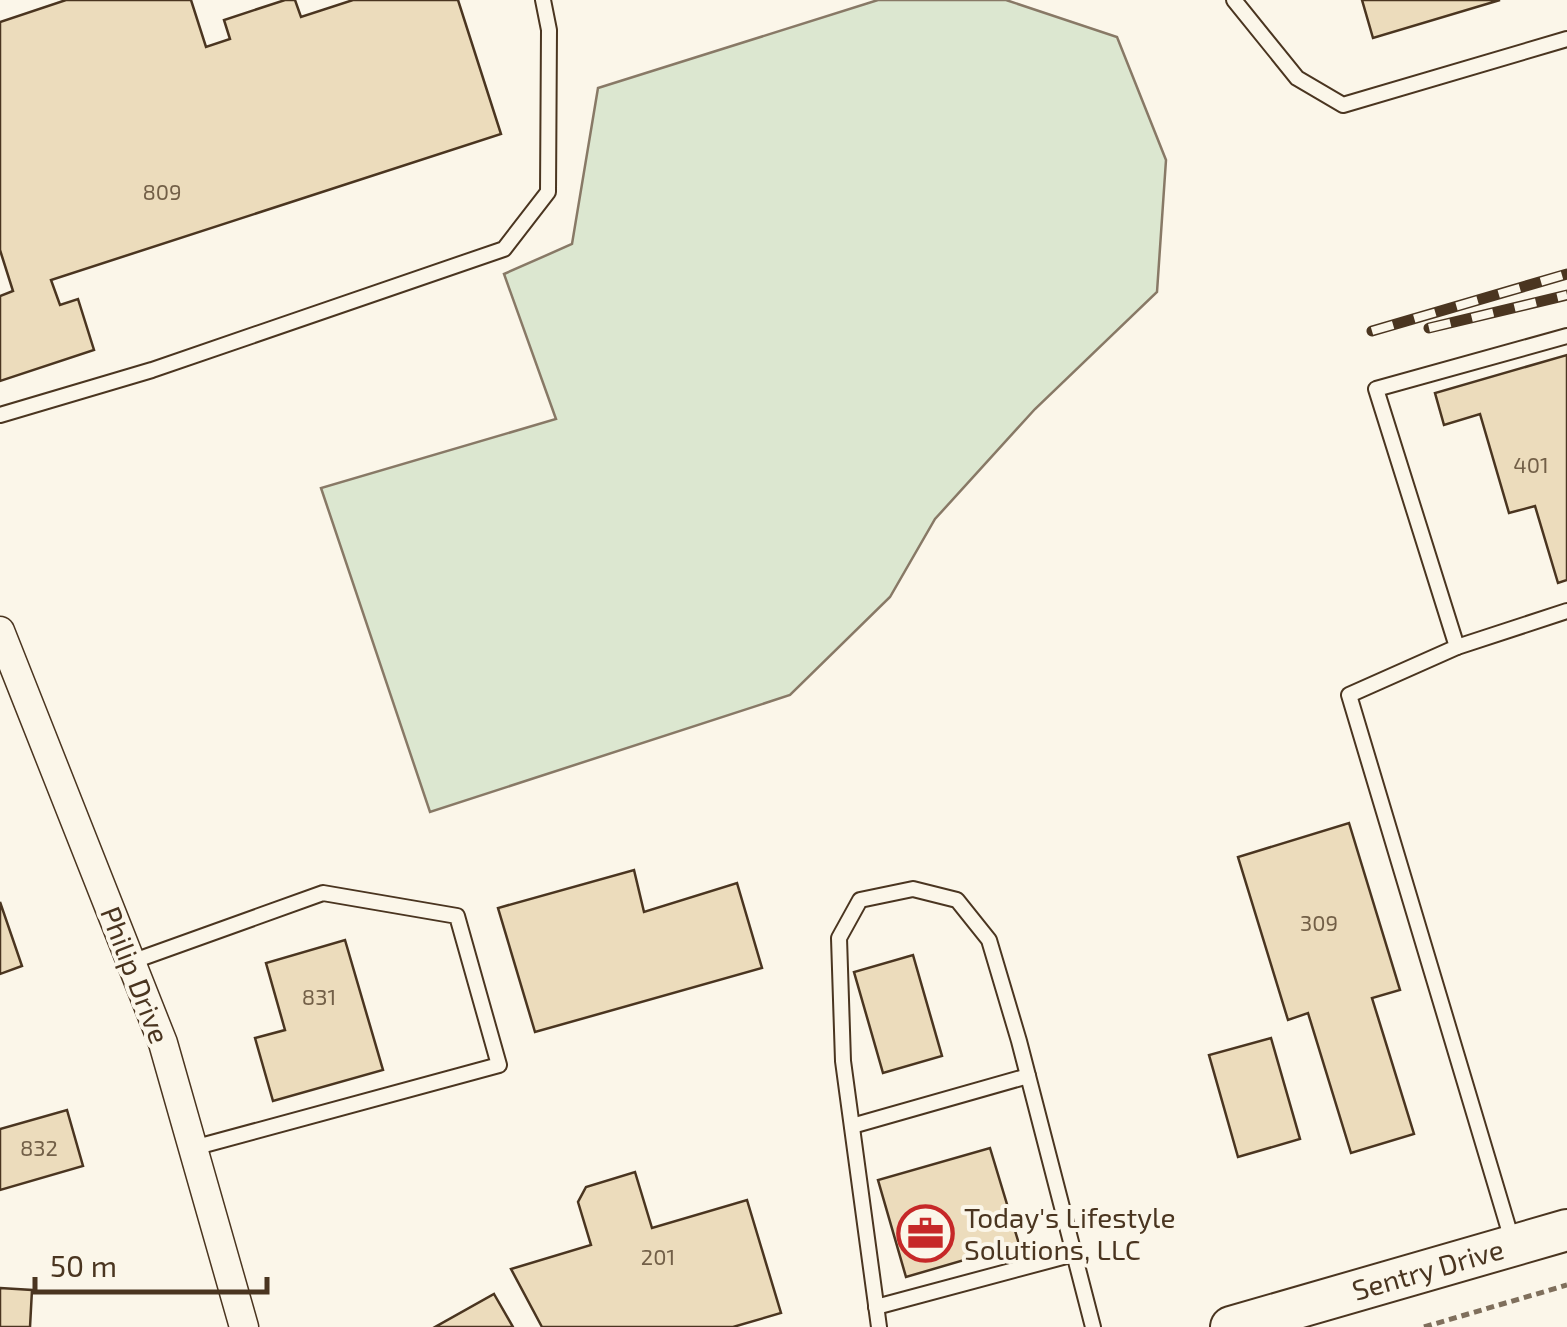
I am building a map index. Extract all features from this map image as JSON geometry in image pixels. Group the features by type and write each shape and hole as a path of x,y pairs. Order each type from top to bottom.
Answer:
{"street":[{"name":"Philip Drive","path":"3,647 163,1043 244,1327"},
{"name":"Sentry Drive","path":"1231,1327 1567,1230"}],"lane":[{"path":"0,415 152,370 504,250 548,192 549,30 543,0"},
{"path":"1234,0 1297,78 1343,105 1567,40"},
{"path":"1457,648 1376,389 1567,336"},
{"path":"1514,1246 1350,695 1457,648 1567,611"},
{"path":"878,1327 843,1061 840,938 860,900 913,889 958,900 989,940 1093,1327"},
{"path":"131,962 324,893 457,916 499,1065 193,1148"},
{"path":"852,1126 1028,1076"},
{"path":"876,1307 1074,1254"}],"path":[{"path":"1424,1327 1567,1286"}],"green space":[{"path":"878,0 1006,0 1117,37 1166,160 1157,292 1035,409 935,519 890,597 790,695 430,812 321,488 556,419 504,274 572,244 598,88"}],"building":[{"path":"66,0 191,0 206,47 230,39 224,20 285,0 295,0 301,17 353,0 458,0 501,134 51,280 60,305 78,299 94,350 0,381 0,296 13,291 0,250 0,22"},
{"path":"1362,0 1500,0 1373,38"},
{"path":"1567,355 1567,580 1558,583 1535,506 1509,513 1480,414 1444,425 1435,393"},
{"path":"1349,823 1400,990 1372,998 1414,1134 1351,1153 1308,1013 1288,1020 1238,857"},
{"path":"634,870 644,912 737,883 762,968 535,1032 498,908"},
{"path":"0,902 22,966 0,974"},
{"path":"345,940 383,1070 273,1101 255,1038 285,1030 266,963"},
{"path":"913,955 942,1056 883,1073 854,972"},
{"path":"1271,1038 1300,1139 1238,1157 1209,1055"},
{"path":"67,1110 83,1166 0,1190 0,1129"},
{"path":"990,1148 1019,1244 906,1277 878,1180"},
{"path":"635,1172 652,1228 747,1200 781,1313 733,1327 542,1327 511,1269 591,1245 578,1202 586,1187"},
{"path":"0,1288 32,1290 30,1327 0,1327"},
{"path":"494,1294 513,1327 435,1327"}],"railway":[{"path":"1372,331 1567,274"},
{"path":"1429,328 1567,295"}],"place":[{"name":"Today's Lifestyle Solutions, LLC","path":"925,1234"}]}
